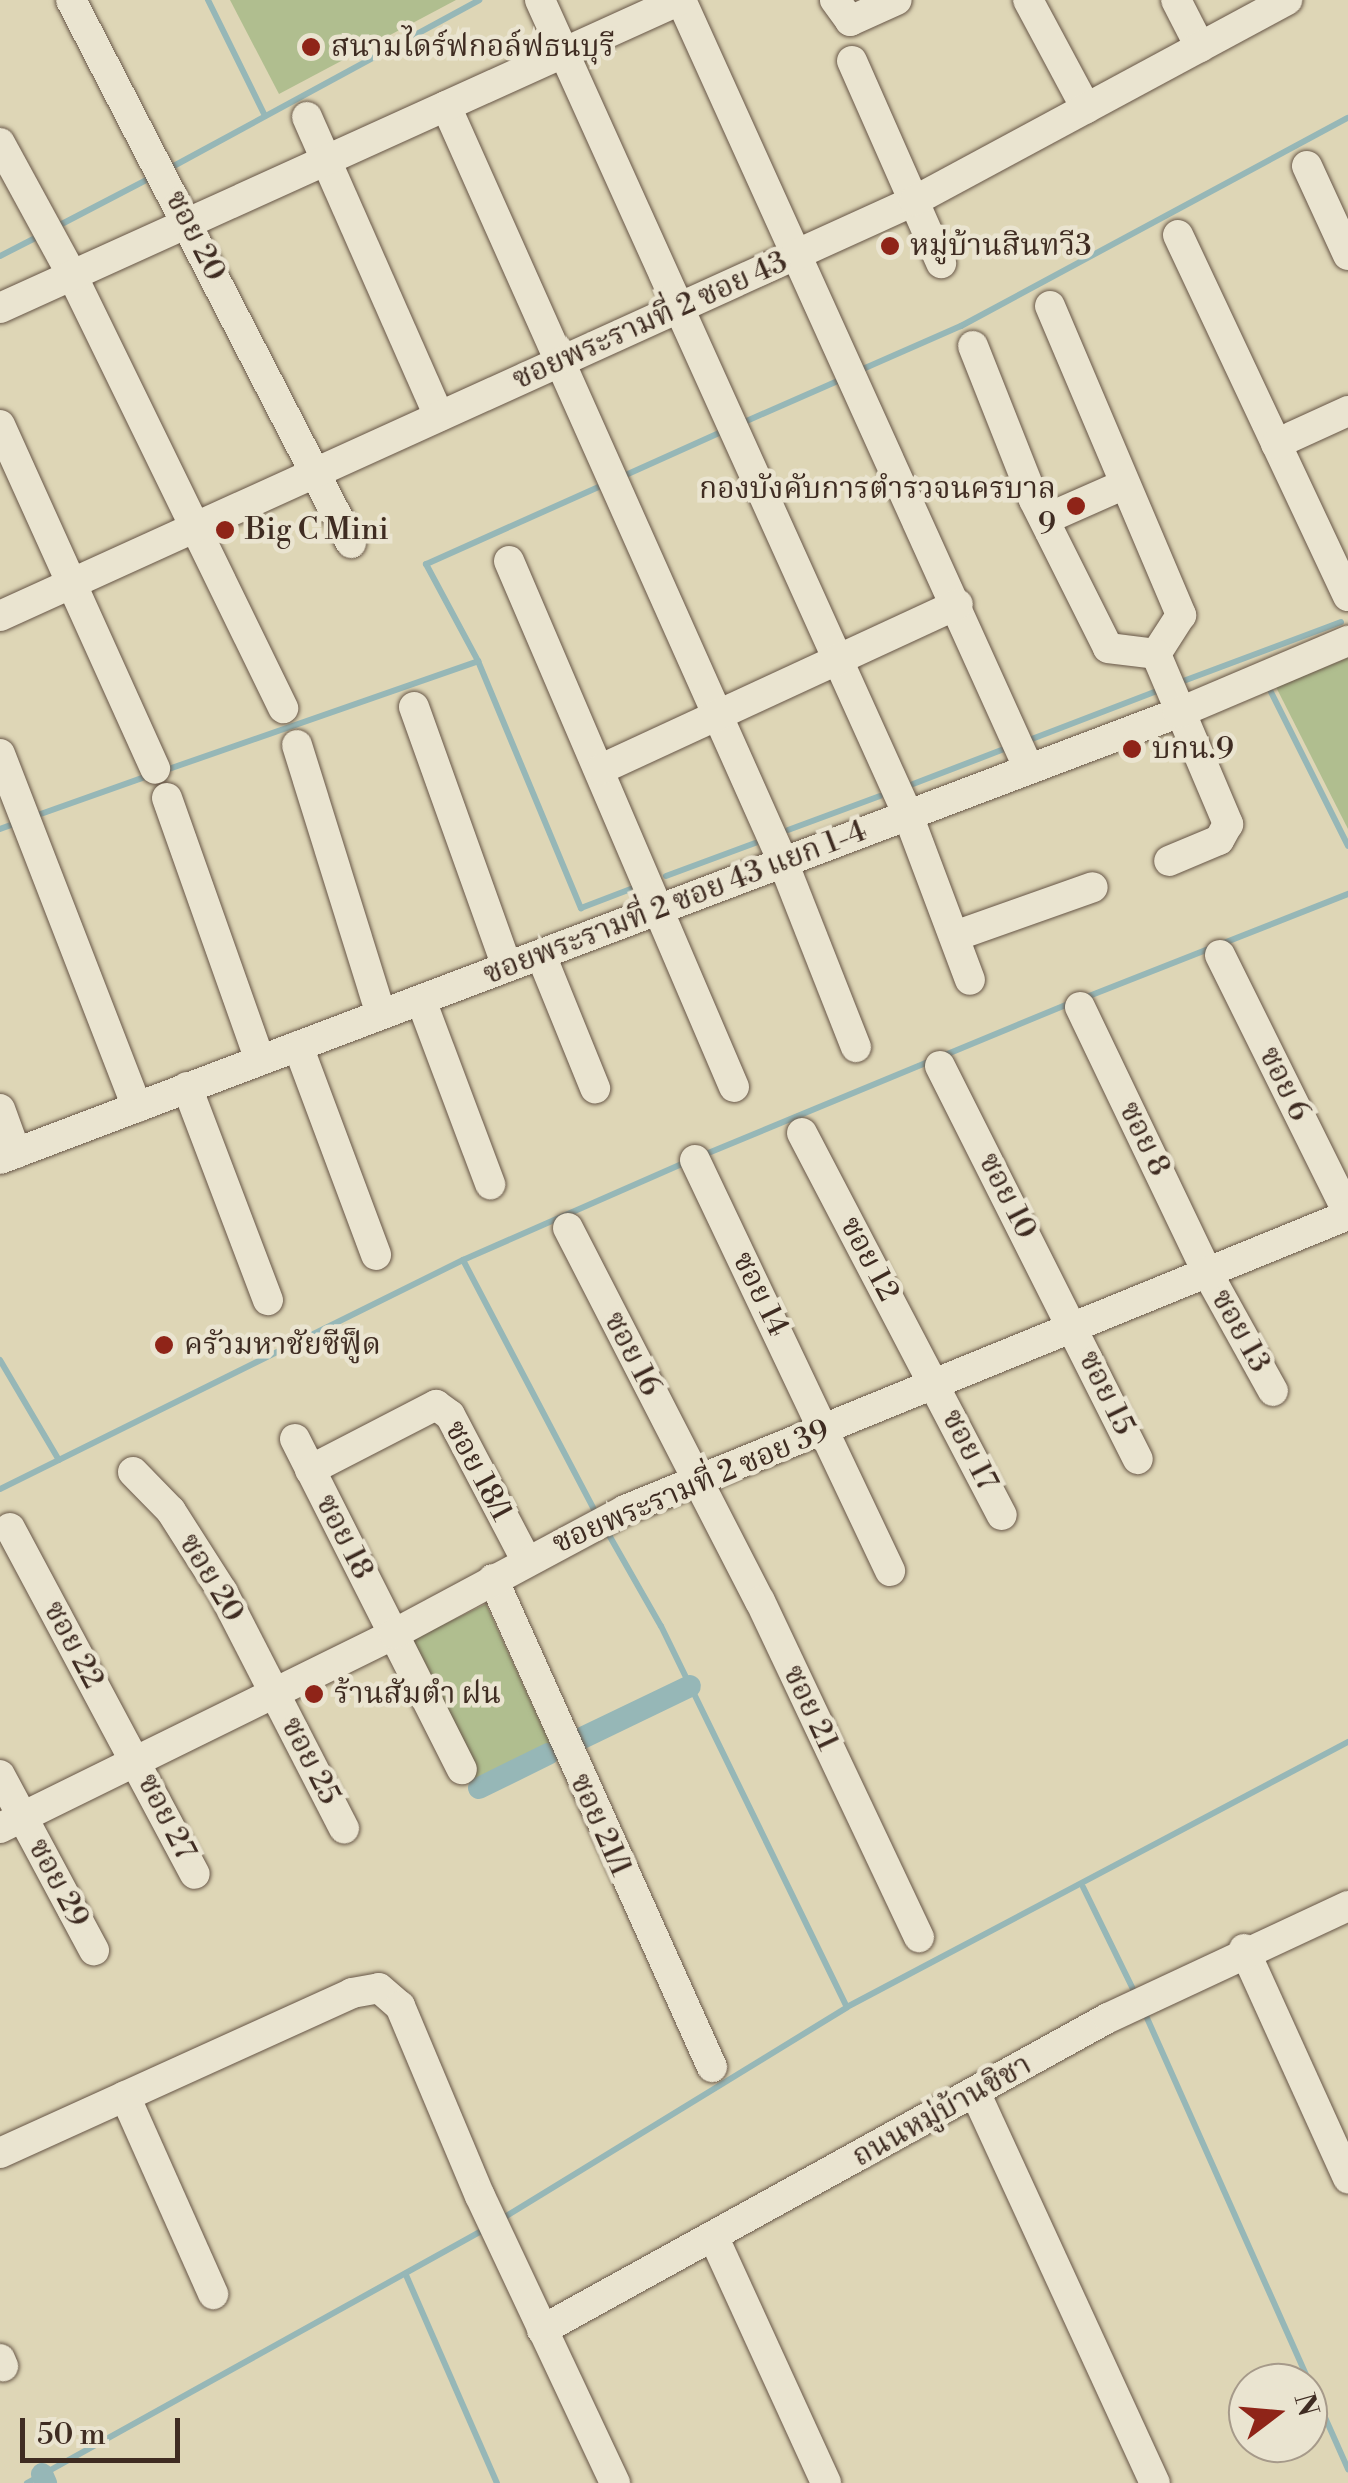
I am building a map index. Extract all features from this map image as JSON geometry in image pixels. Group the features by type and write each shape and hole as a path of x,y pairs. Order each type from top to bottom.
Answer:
{"street":[{"name":"ซอย 20","path":"72,0 189,222 311,474 351,544"},
{"path":"540,0 908,815 970,980"},
{"path":"0,308 66,263 189,222 680,0 847,359 1028,766"},
{"path":"835,0 850,21 897,0"},
{"path":"1028,0 1086,108"},
{"path":"1176,0 1200,46"},
{"name":"ซอยพระรามที่ 2 ซอย 43","path":"0,616 914,201 1287,0"},
{"path":"852,62 941,263"},
{"path":"446,106 608,462 783,862 856,1047"},
{"path":"308,118 439,416"},
{"path":"0,142 66,263 283,708"},
{"path":"1307,166 1348,255"},
{"path":"1178,235 1348,596"},
{"path":"1050,306 1181,615 1156,654"},
{"path":"973,346 1034,500 1048,518 1108,648 1156,654"},
{"path":"1276,444 1348,412"},
{"path":"0,425 156,770"},
{"path":"1048,518 1126,484"},
{"path":"509,561 661,908 734,1087"},
{"path":"601,769 958,604"},
{"name":"ซอยพระรามที่ 2 ซอย 43 แยก 1-4","path":"8,1156 1178,712 1348,642"},
{"path":"1156,654 1228,833 1169,861"},
{"path":"414,707 507,967"},
{"path":"297,745 381,1014"},
{"path":"0,754 36,836 137,1107"},
{"path":"168,798 260,1060"},
{"path":"955,936 1094,887"},
{"path":"540,954 595,1088"},
{"name":"ซอย 6","path":"1220,955 1348,1214"},
{"path":"420,1000 490,1184"},
{"name":"ซอย 8","path":"1080,1006 1208,1272"},
{"path":"298,1046 376,1255"},
{"name":"ซอย 10","path":"940,1066 1074,1327"},
{"path":"188,1087 268,1300"},
{"path":"0,1108 8,1156"},
{"name":"ซอย 12","path":"802,1133 935,1384"},
{"name":"ซอย 14","path":"695,1160 826,1428 890,1571"},
{"name":"ซอยพระรามที่ 2 ซอย 39","path":"11,1822 276,1694 625,1510 1348,1214"},
{"name":"ซอย 16","path":"568,1228 697,1480"},
{"name":"ซอย 13","path":"1208,1272 1273,1391"},
{"name":"ซอย 15","path":"1074,1327 1138,1460"},
{"name":"ซอย 17","path":"935,1384 1002,1515"},
{"name":"ซอย 18/1","path":"310,1470 436,1405 450,1416 526,1560"},
{"name":"ซอย 18","path":"295,1440 462,1768"},
{"name":"ซอย 20","path":"134,1472 179,1524 276,1694"},
{"name":"ซอย 21","path":"697,1480 919,1937"},
{"name":"ซอย 22","path":"10,1528 137,1761"},
{"name":"ซอย 21/1","path":"493,1579 712,2067"},
{"name":"ซอย 25","path":"276,1694 344,1828"},
{"name":"ซอย 27","path":"137,1761 195,1874"},
{"name":"ซอย 29","path":"0,1776 11,1822 94,1950"},
{"name":"ถนนหมู่บ้านชิชา","path":"542,2330 1149,1996 1348,1906"},
{"path":"1244,1950 1348,2178"},
{"path":"0,2153 352,1993 379,1988 400,2006 505,2252 615,2483"},
{"path":"975,2092 1155,2483"},
{"path":"125,2096 213,2294"},
{"path":"714,2238 826,2483"}],"green space":[{"name":"สนามไดร์ฟกอล์ฟธนบุรี","path":"230,0 456,0 279,94"},
{"path":"1348,658 1348,829 1276,687"},
{"path":"486,1604 551,1746 472,1783 407,1642"}],"waterway":[{"path":"208,0 265,116"},
{"path":"170,168 479,0"},
{"path":"856,372 961,326 1348,118"},
{"path":"54,228 154,176"},
{"path":"0,256 39,236"},
{"path":"742,423 840,380"},
{"path":"619,478 726,430"},
{"path":"603,485 426,564 478,661 581,908 633,888"},
{"path":"1178,683 1341,622"},
{"path":"163,771 478,661"},
{"path":"1024,742 1162,689"},
{"path":"1271,692 1348,846"},
{"path":"913,784 1007,748"},
{"path":"35,816 151,775"},
{"path":"788,830 880,796"},
{"path":"0,829 19,822"},
{"path":"666,876 755,843"},
{"path":"1084,998 1348,894"},
{"path":"701,1156 1072,1002"},
{"path":"0,1489 463,1260 689,1161"},
{"path":"463,1260 596,1513"},
{"path":"0,1360 59,1460"},
{"path":"605,1528 661,1626 847,2007 1348,1742"},
{"path":"580,1739 690,1686"},
{"path":"479,1788 548,1754"},
{"path":"1083,1887 1135,1993"},
{"path":"500,2220 847,2007"},
{"path":"1143,2009 1348,2469"},
{"path":"27,2483 485,2229"},
{"path":"406,2275 497,2483"},
{"path":"42,2474 46,2483"}],"place":[{"name":"สนามไดร์ฟกอล์ฟธนบุรี","path":"311,47"},
{"name":"หมู่บ้านสินทวี3","path":"890,246"},
{"name":"กองบังคับการตำรวจนครบาล 9","path":"1076,506"},
{"name":"Big C Mini","path":"225,530"},
{"name":"บกน.9","path":"1132,749"},
{"name":"ครัวมหาชัยซีฟู็ด","path":"164,1345"},
{"name":"ร้านสัมตำ ฝน","path":"314,1694"}]}
